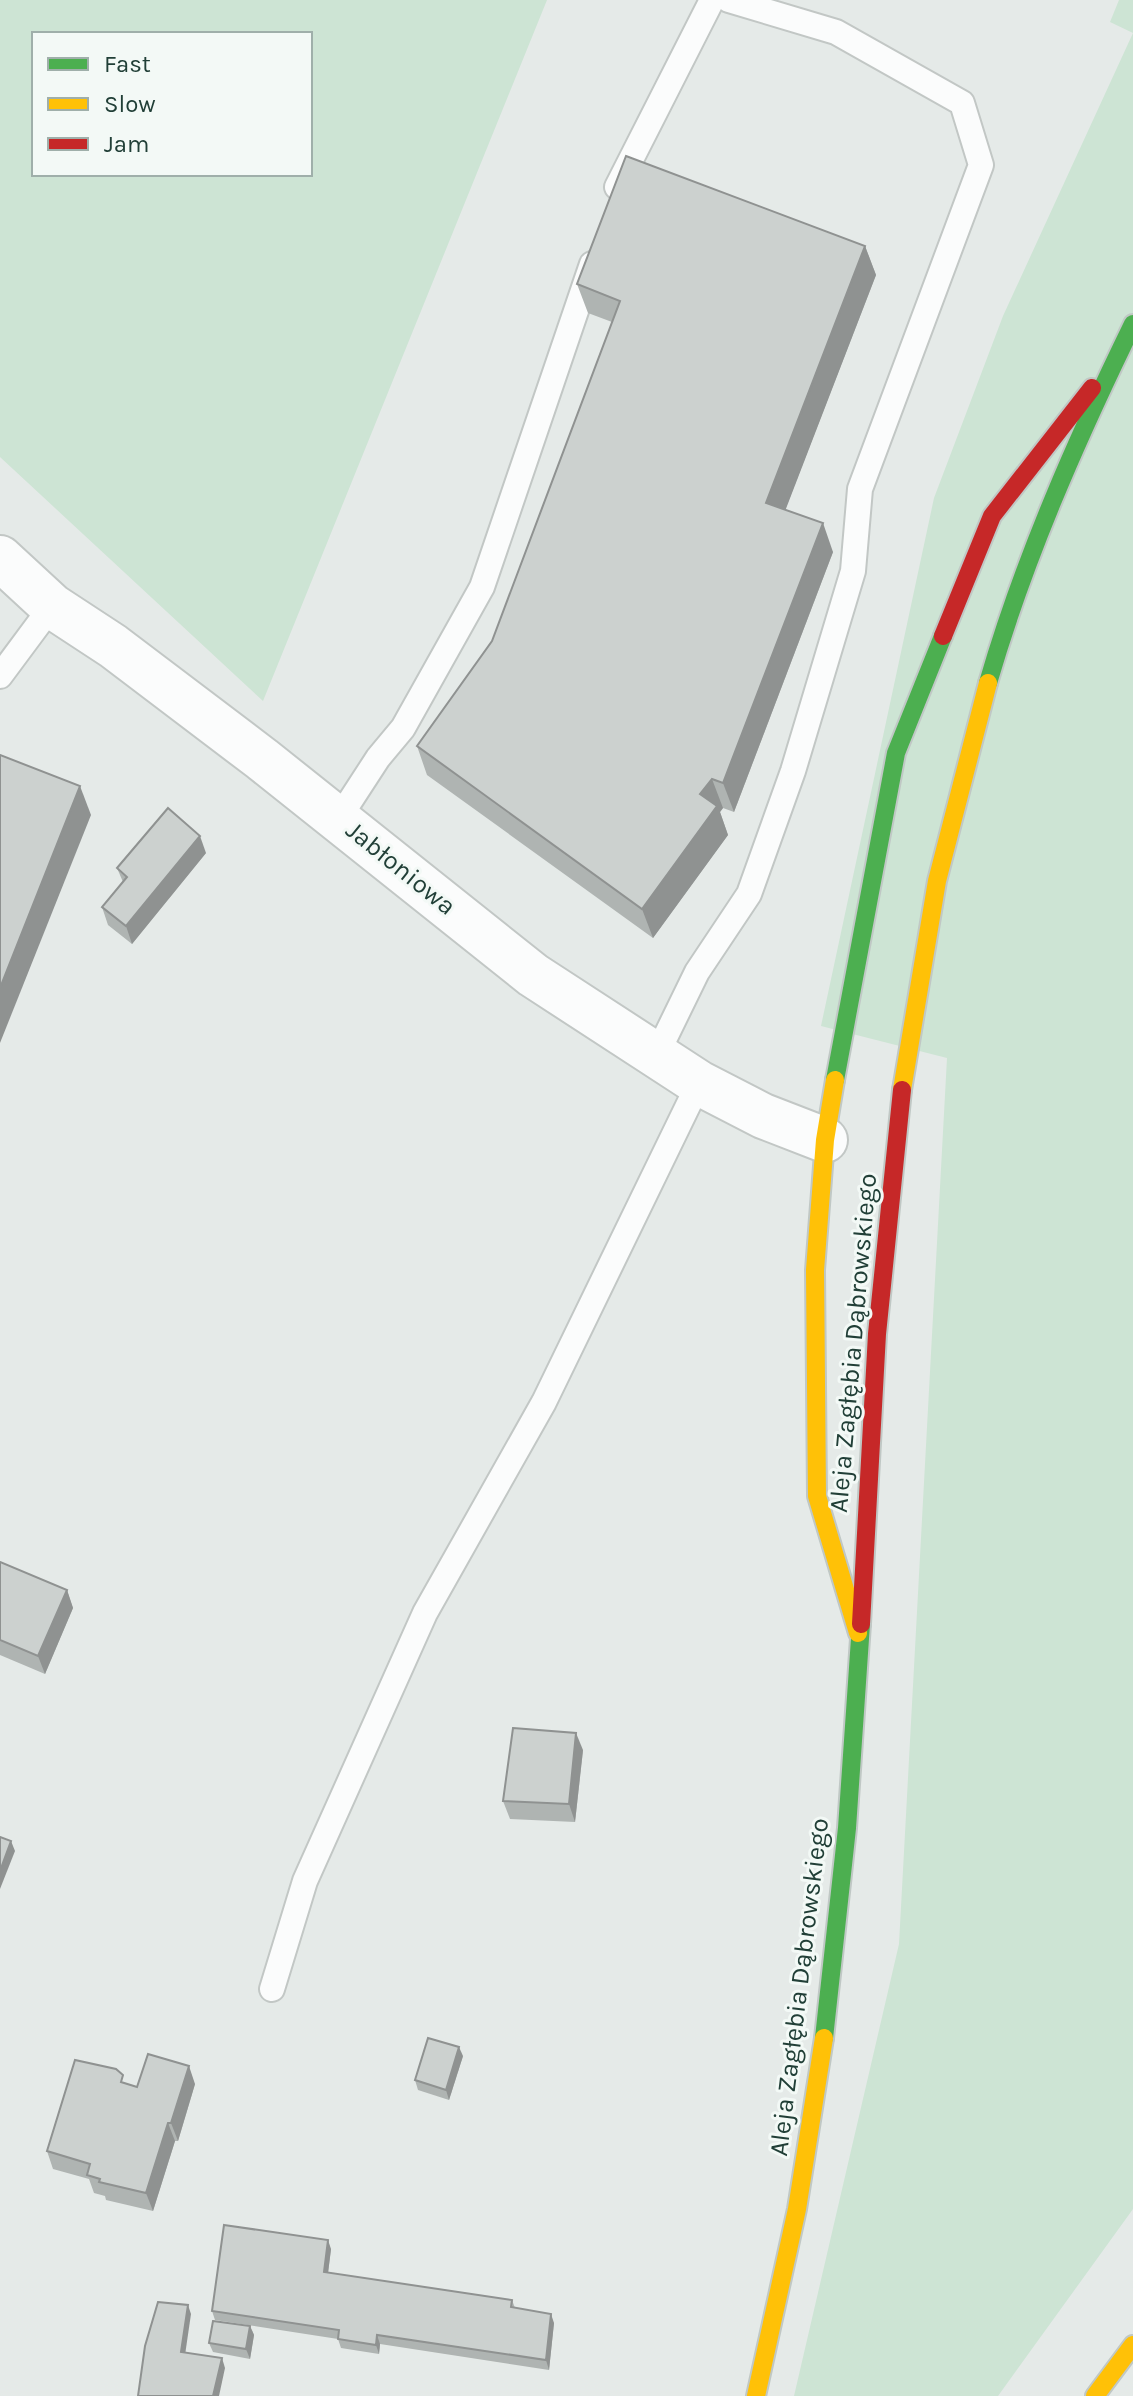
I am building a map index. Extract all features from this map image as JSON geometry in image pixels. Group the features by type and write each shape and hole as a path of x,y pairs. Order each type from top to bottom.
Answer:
{"main road":[{"name":"Aleja Zagłębia Dąbrowskiego","path":"756,2396 786,2268 816,2106 838,1923 860,1639 864,1530 885,1234 904,1074 946,837 993,658 1039,532 1113,362 1133,324"},
{"path":"860,1639 817,1496 815,1270 825,1140 856,953 896,753 992,516 1113,362"},
{"path":"1095,2396 1133,2345"}],"street":[{"name":"Jabłoniowa","path":"0,558 52,606 113,646 339,818 533,975 699,1083 763,1116 825,1140"}],"lane":[{"path":"611,206 621,176 712,0"},
{"path":"657,1054 697,972 749,894 754,881 793,771 853,571 860,489 981,165 962,103 836,32 729,0"},
{"path":"339,818 378,758 403,728 482,587 601,235"},
{"path":"0,676 52,606"},
{"path":"272,1989 305,1881 425,1613 544,1402 699,1083"}],"green space":[{"path":"0,0 547,0 263,701 0,457"},
{"path":"1119,0 1133,0 1133,33 1110,22"},
{"path":"1133,33 1133,2209 998,2396 794,2396 899,1944 947,1058 821,1026 934,498 1003,316"}],"building":[{"path":"626,156 865,246 766,503 823,523 723,783 712,779 700,794 717,806 642,909 417,746 492,641 620,301 577,284"},
{"path":"0,755 80,786 0,988"},
{"path":"168,808 200,836 126,926 102,907 127,877 117,868"},
{"path":"0,1562 67,1590 38,1656 0,1640"},
{"path":"513,1728 576,1733 569,1804 503,1801"},
{"path":"0,1837 11,1841 0,1871"},
{"path":"428,2038 459,2047 446,2090 415,2080"},
{"path":"148,2054 189,2066 146,2193 99,2182 100,2179 87,2175 90,2164 47,2151 75,2060 116,2069 123,2075 121,2082 137,2087"},
{"path":"224,2225 328,2240 324,2272 512,2300 511,2307 551,2314 546,2360 377,2335 376,2345 338,2339 339,2330 212,2311"},
{"path":"158,2302 188,2305 181,2352 222,2358 213,2396 138,2396 145,2346"},
{"path":"213,2321 250,2326 246,2349 209,2343"}],"traffic: fast":[{"path":"988,683 1018,591 1053,501 1133,324"},
{"path":"835,1080 896,753 943,636"},
{"path":"824,2038 847,1828 861,1624"}],"traffic: slow":[{"path":"902,1090 937,881 988,683"},
{"path":"835,1080 825,1140 815,1270 817,1496 858,1633"},
{"path":"756,2396 797,2209 824,2038"},
{"path":"1095,2396 1133,2345"}],"traffic: jam":[{"path":"943,636 992,516 1092,388"},
{"path":"861,1624 877,1334 902,1090"}]}
